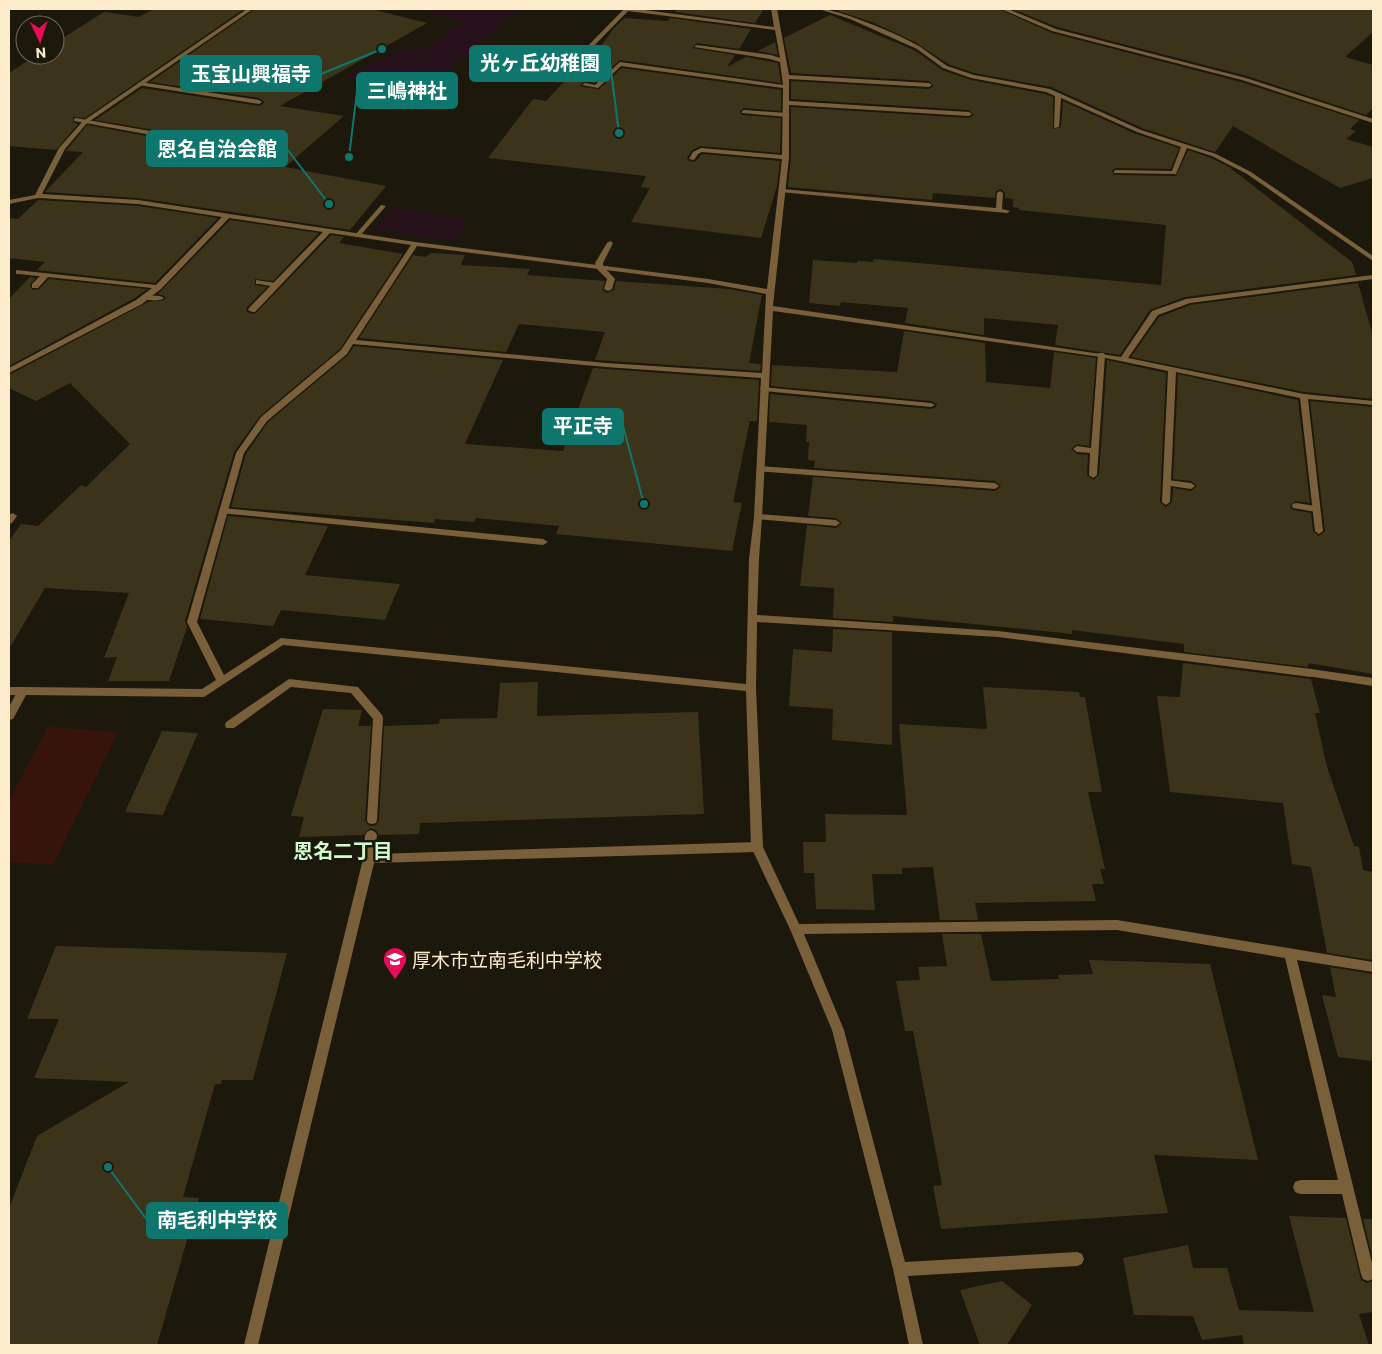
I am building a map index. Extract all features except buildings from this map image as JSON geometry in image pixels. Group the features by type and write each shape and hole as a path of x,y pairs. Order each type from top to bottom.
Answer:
{"street":[{"path":"38,196 62,148 85,122 250,9"},
{"path":"581,56 627,9 777,29"},
{"path":"774,9 786,77 787,115 786,157 770,292 754,559 751,688 757,847 796,929 838,1030 900,1269 916,1345"},
{"path":"822,9 852,18 919,48 945,67 973,77 1048,90 1139,131 1214,155 1238,167 1373,259"},
{"path":"1004,9 1054,30 1244,79 1373,121"},
{"path":"696,47 771,57 783,61"},
{"path":"586,86 596,87 620,64 787,87"},
{"path":"786,77 900,87 929,85"},
{"path":"140,84 259,102"},
{"path":"1056,127 1058,96"},
{"path":"787,103 944,116 969,114"},
{"path":"744,112 787,115"},
{"path":"76,120 190,140"},
{"path":"1116,172 1174,173 1185,145"},
{"path":"692,159 695,153 701,150 786,157"},
{"path":"1238,167 1246,164"},
{"path":"782,192 1007,211"},
{"path":"999,210 1000,193"},
{"path":"9,202 38,196 138,202 357,236 708,281 770,292"},
{"path":"357,236 383,206"},
{"path":"9,371 145,297 158,287 227,216"},
{"path":"252,310 328,231"},
{"path":"222,681 192,622 240,453 264,419 344,352 353,342 415,244"},
{"path":"608,290 611,279 600,267 599,263 610,244"},
{"path":"19,272 158,287"},
{"path":"35,286 46,275"},
{"path":"1123,359 1155,313 1189,301 1373,277"},
{"path":"259,282 276,285"},
{"path":"145,297 160,298"},
{"path":"770,308 1101,355 1304,396 1373,403"},
{"path":"353,342 586,364 764,376"},
{"path":"1093,475 1101,355"},
{"path":"1166,502 1172,369"},
{"path":"764,389 931,405"},
{"path":"1304,396 1319,531"},
{"path":"1077,449 1094,451"},
{"path":"760,469 995,486"},
{"path":"1167,483 1191,486"},
{"path":"1296,506 1316,509"},
{"path":"223,512 543,542"},
{"path":"758,517 836,523"},
{"path":"754,618 998,634 1373,682"},
{"path":"9,691 204,693 281,641 751,688"},
{"path":"230,725 289,683 354,690 378,718 372,820"},
{"path":"9,716 23,691"},
{"path":"250,1345 368,859 371,835"},
{"path":"368,859 757,847"},
{"path":"796,929 1117,925 1373,967"},
{"path":"1290,954 1368,1274"},
{"path":"1300,1187 1347,1187"},
{"path":"900,1269 1077,1260"}],"shaded area":[{"path":"429,9 519,9 454,65 424,82 408,87 387,89 345,76 374,61 379,61 405,49 420,50 446,35 463,20 433,15 424,11"},
{"path":"393,208 467,219 457,241 375,229"},
{"path":"48,727 118,732 53,865 9,862 9,800"}],"place":[{"name":"玉宝山興福寺","path":"382,49"},
{"name":"光ヶ丘幼稚園","path":"619,133"},
{"name":"三嶋神社","path":"349,157"},
{"name":"恩名自治会館","path":"329,204"},
{"name":"平正寺","path":"644,504"},
{"name":"厚木市立南毛利中学校","path":"395,980"},
{"name":"南毛利中学校","path":"108,1167"}],"district":[{"name":"恩名二丁目","path":"343,850"}]}
